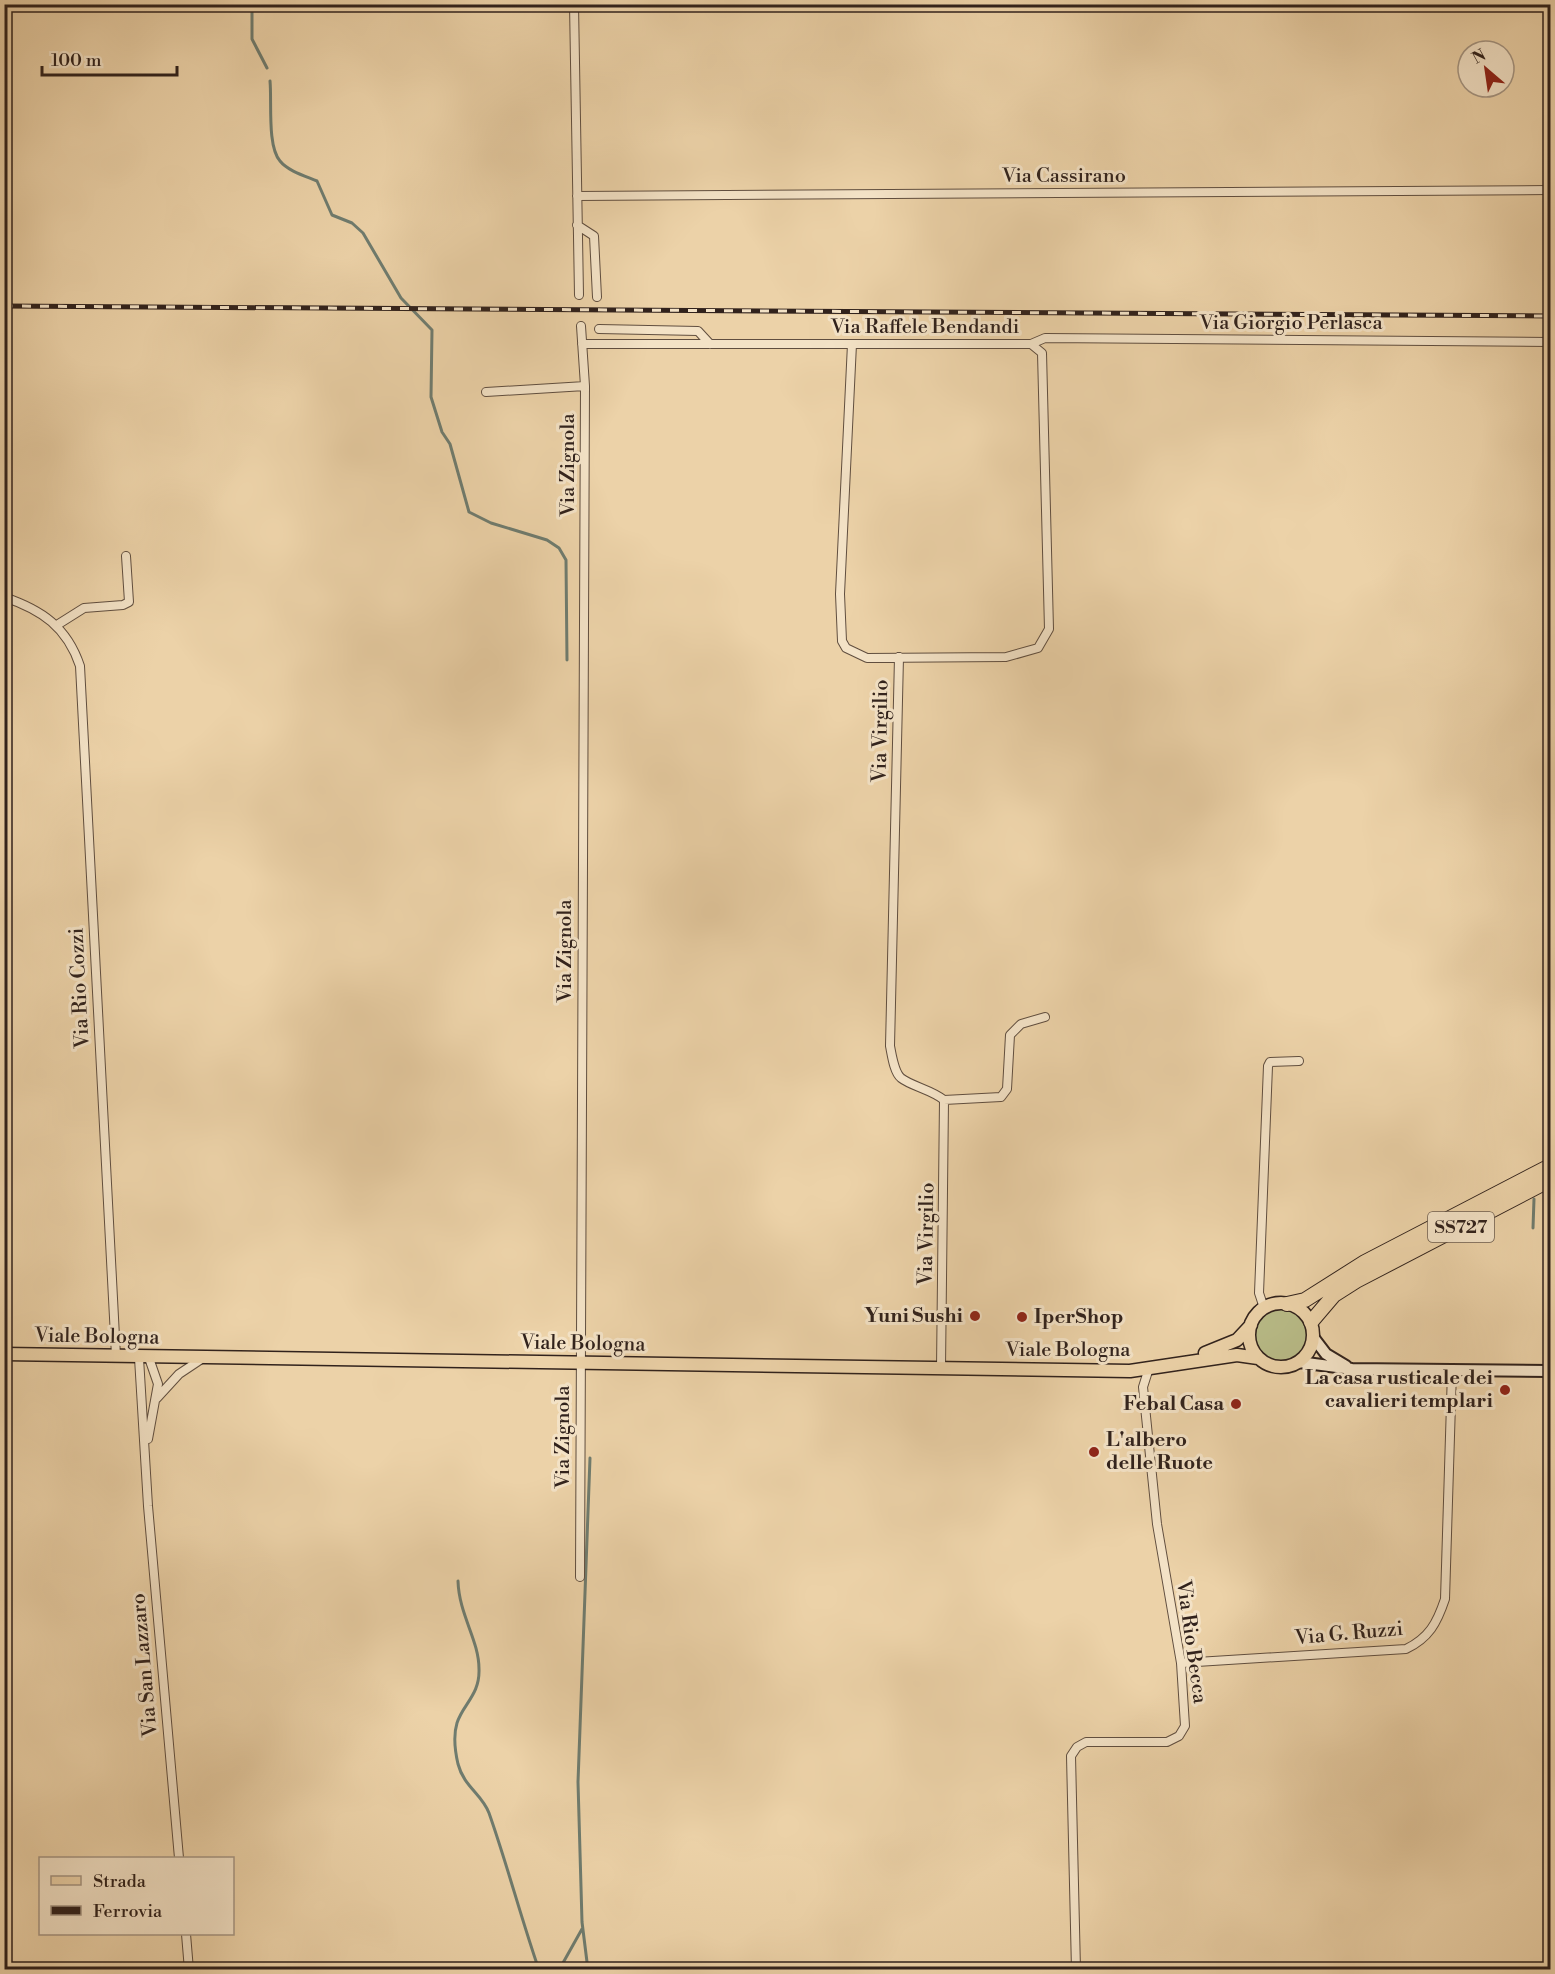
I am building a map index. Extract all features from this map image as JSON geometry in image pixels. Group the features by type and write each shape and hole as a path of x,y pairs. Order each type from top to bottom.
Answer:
{"highway":[{"name":"SS727","path":"1287,1304 1305,1300 1365,1262 1551,1166"},
{"name":"SS727","path":"1311,1322 1334,1295 1356,1281 1551,1180"}],"main road":[{"path":"1155,1367 1219,1349 1237,1340 1264,1308 1287,1304 1301,1310 1311,1322 1313,1337 1311,1347 1299,1362"},
{"path":"1251,1324 1251,1346 1258,1358"},
{"path":"1313,1337 1326,1354 1352,1369"},
{"name":"Viale Bologna","path":"4,1354 144,1358 1130,1371 1155,1367"},
{"path":"1155,1367 1237,1355 1258,1358 1278,1367 1299,1362 1352,1369 1551,1371"}],"street":[{"path":"574,4 579,295"},
{"name":"Via Cassirano","path":"577,196 1551,190"},
{"path":"578,225 594,236 597,297"},
{"name":"Via Zignola","path":"580,1577 585,386 581,326"},
{"path":"599,329 698,331 710,344"},
{"name":"Via Giorgio Perlasca","path":"1031,344 1045,338 1551,342"},
{"name":"Via Raffele Bendandi","path":"582,344 1031,344 1042,353 1049,629 1038,648 1006,657 899,657"},
{"name":"Via Virgilio","path":"852,344 840,594 842,641 846,648 867,658 899,657 890,1046 895,1067 901,1078 934,1092 944,1100 946,1119 942,1368"},
{"path":"486,392 585,386"},
{"path":"57,625 84,608 123,605 129,602 126,556"},
{"name":"Via Rio Cozzi","path":"4,597 43,613 57,625 74,649 80,666 116,1356"},
{"path":"944,1100 1001,1097 1007,1089 1010,1035 1021,1024 1045,1017"},
{"path":"1264,1308 1259,1293 1268,1066 1270,1062 1299,1061"},
{"name":"Via San Lazzaro","path":"144,1358 158,1384 157,1398 149,1427 146,1468"},
{"name":"Via San Lazzaro","path":"144,1358 146,1468 179,1857"},
{"name":"Via San Lazzaro","path":"157,1398 179,1374 203,1358"},
{"name":"Via Rio Becca","path":"1076,1970 1071,1756 1077,1747 1086,1742 1167,1742 1179,1736 1185,1726 1180,1663 1156,1524 1143,1387 1155,1367"},
{"name":"Via G. Ruzzi","path":"1180,1663 1406,1649 1423,1641 1437,1622 1445,1599 1452,1371"},
{"path":"186,1935 189,1970"}],"green space":[{"path":"1281,1309 1291,1311 1299,1317 1305,1325 1307,1335 1305,1345 1299,1353 1291,1359 1281,1361 1271,1359 1263,1353 1257,1345 1255,1335 1257,1325 1263,1317 1271,1311"}],"waterway":[{"path":"252,4 252,39 267,68"},
{"path":"270,81 273,145 280,161 292,170 317,181 332,215 352,223 363,233 401,298 432,330 431,397 442,432 450,444 469,512 491,523 547,540 559,548 566,560 567,660"},
{"path":"1533,1228 1534,1199"},
{"path":"588,1970 582,1922 578,1782 590,1458"},
{"path":"458,1581 462,1605 476,1648 479,1678 456,1728 457,1759 464,1779 489,1813 539,1970"},
{"path":"559,1970 582,1929"}],"railway":[{"path":"4,306 1550,316"}],"place":[{"name":"Yuni Sushi","path":"975,1316"},
{"name":"IperShop","path":"1022,1317"},
{"name":"La casa rusticale dei cavalieri templari","path":"1505,1390"},
{"name":"Febal Casa","path":"1236,1404"},
{"name":"L'albero delle Ruote","path":"1094,1452"}]}
